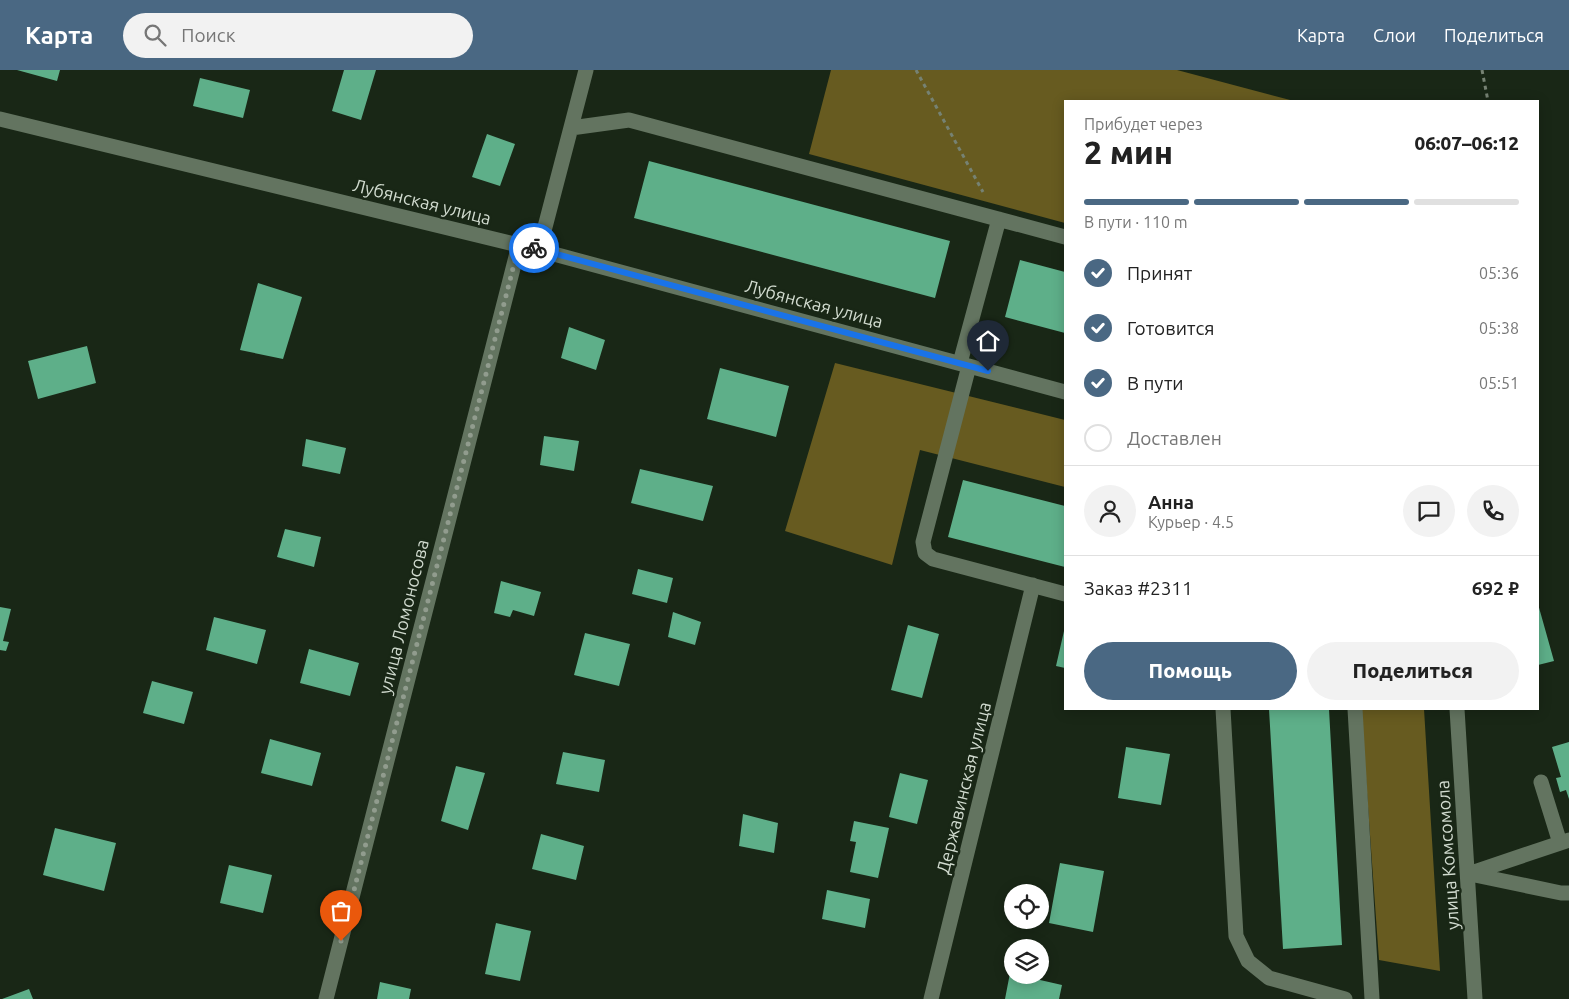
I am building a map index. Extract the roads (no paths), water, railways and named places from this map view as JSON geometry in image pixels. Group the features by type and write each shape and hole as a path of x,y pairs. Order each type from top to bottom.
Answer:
{"street":[{"path":"539,250 586,70"},
{"name":"Лубянская улица","path":"0,120 539,250 1064,392"},
{"path":"571,128 629,120 1064,237"},
{"path":"999,219 923,542 925,553 933,559 1064,594"},
{"name":"улица Ломоносова","path":"326,999 519,245"},
{"name":"Державинская улица","path":"932,999 1032,585"},
{"path":"1223,710 1236,936 1248,961 1269,978 1345,999"},
{"path":"1355,710 1372,999"},
{"name":"улица Комсомола","path":"1457,710 1475,999"},
{"path":"1468,874 1564,842 1541,782"},
{"path":"1468,874 1569,893"}]}
